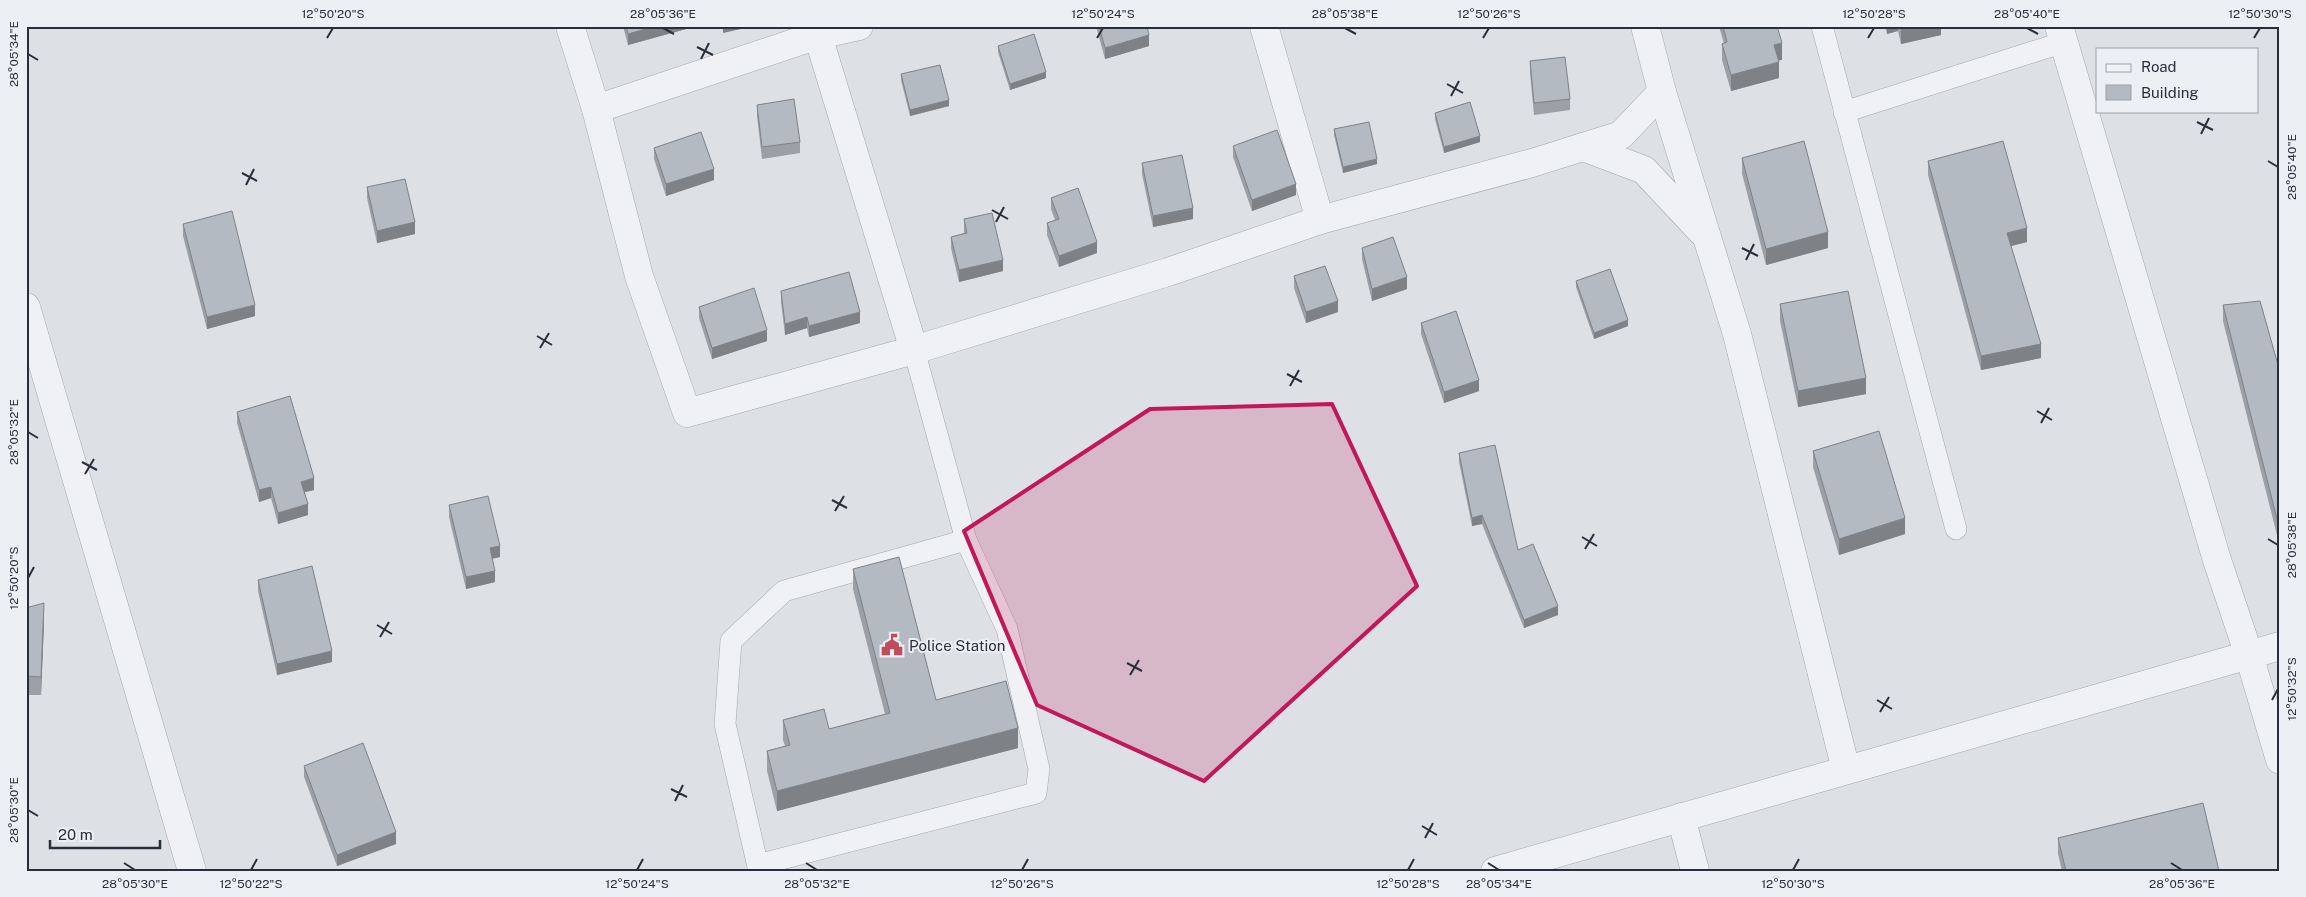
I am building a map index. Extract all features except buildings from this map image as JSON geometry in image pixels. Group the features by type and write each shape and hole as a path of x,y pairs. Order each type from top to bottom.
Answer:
{"street":[{"path":"570,26 596,109 640,276 688,412 914,350 1168,272 1320,220 1532,163 1621,135 1662,92"},
{"path":"596,109 816,31 858,26"},
{"path":"1264,26 1320,220"},
{"path":"1645,26 1662,92 1737,334 1846,770"},
{"path":"816,31 914,350"},
{"path":"2062,34 2216,560 2250,655 2280,760"},
{"path":"1583,147 1644,170 1706,237"},
{"path":"26,307 192,871"},
{"path":"1495,871 2280,646"},
{"path":"1681,817 1695,871"}],"lane":[{"path":"1822,26 1956,529"},
{"path":"1844,112 2062,34"},
{"path":"914,350 966,540 1007,629 1039,769 1036,793 758,868 725,724 731,641 784,591 966,540"}],"highlighted area":[{"path":"1332,404 1417,586 1204,781 1037,705 964,531 1150,409"}],"place":[{"name":"Police Station","path":"892,645"}]}
